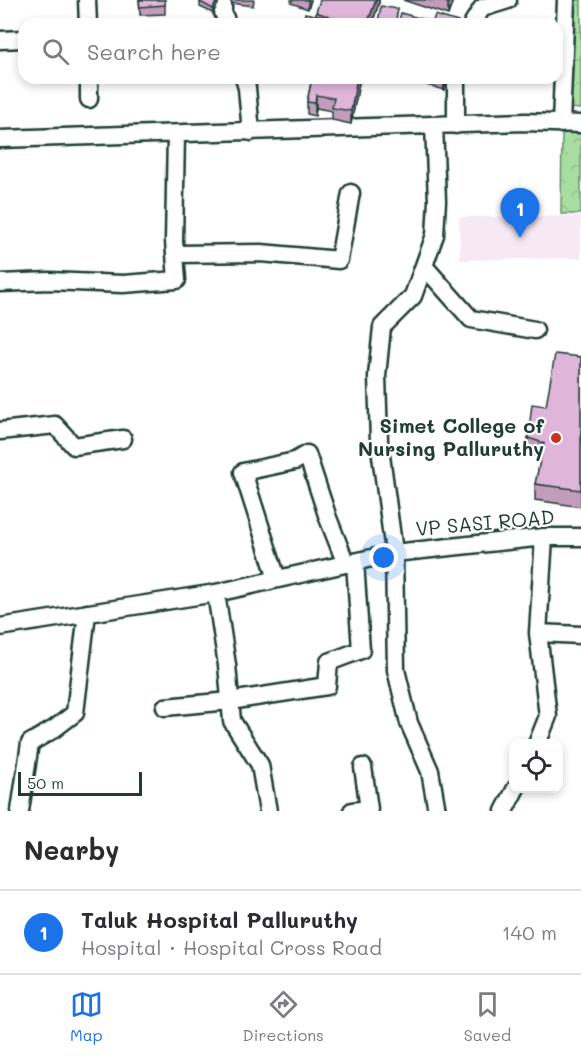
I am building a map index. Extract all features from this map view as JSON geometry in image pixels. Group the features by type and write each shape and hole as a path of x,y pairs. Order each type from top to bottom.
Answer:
{"street":[{"path":"87,0 88,18"},
{"path":"223,0 225,18"},
{"path":"475,18 483,4 508,0"},
{"path":"563,74 566,0"},
{"path":"0,40 18,39"},
{"path":"89,84 89,99"},
{"path":"246,84 251,132"},
{"path":"456,84 456,125"},
{"path":"561,124 563,84"},
{"path":"0,139 526,122 581,124"},
{"path":"434,125 437,201 435,235 413,296 382,327 377,376 379,441 394,553 396,670 409,723 430,771 437,811"},
{"path":"0,283 49,281 123,284 177,280 175,254 176,134"},
{"path":"175,254 261,253 339,260 351,193"},
{"path":"424,266 471,319 535,330"},
{"path":"0,431 55,425 74,446 123,439"},
{"path":"165,707 230,701 327,686 329,662 361,650 351,563 328,518 307,453 295,461 243,472 277,579"},
{"path":"539,739 548,716 538,633 544,537"},
{"name":"VP SASI ROAD","path":"0,627 216,592 394,553 544,537 581,537"},
{"path":"216,592 227,665 232,721 260,765 268,811"},
{"path":"20,811 30,743 75,713 87,613"},
{"path":"538,633 581,635"},
{"path":"352,811 369,809 363,767"},
{"path":"504,811 514,793"}],"shaded area":[{"path":"581,216 581,258 460,260 459,217"}],"green space":[{"path":"574,0 581,0 581,109 568,108"},
{"path":"562,130 581,131 581,214 561,214"}],"building":[{"path":"139,0 165,0 165,5 140,7"},
{"path":"201,0 217,0 213,9 200,2"},
{"path":"320,0 376,0 369,18 333,18 316,12"},
{"path":"381,6 398,9 396,18 379,18"},
{"path":"305,13 329,18 304,18"},
{"path":"401,13 419,18 400,18"},
{"path":"311,84 356,84 351,111 332,108 334,98 316,95 315,103 307,102"},
{"name":"Simet College of Nursing Palluruthy","path":"555,354 581,357 581,490 535,484 544,443 528,438 532,404 546,406"}],"place":[{"name":"Taluk Hospital Palluruthy","path":"520,238"},
{"name":"Simet College of Nursing Palluruthy","path":"556,438"}]}
